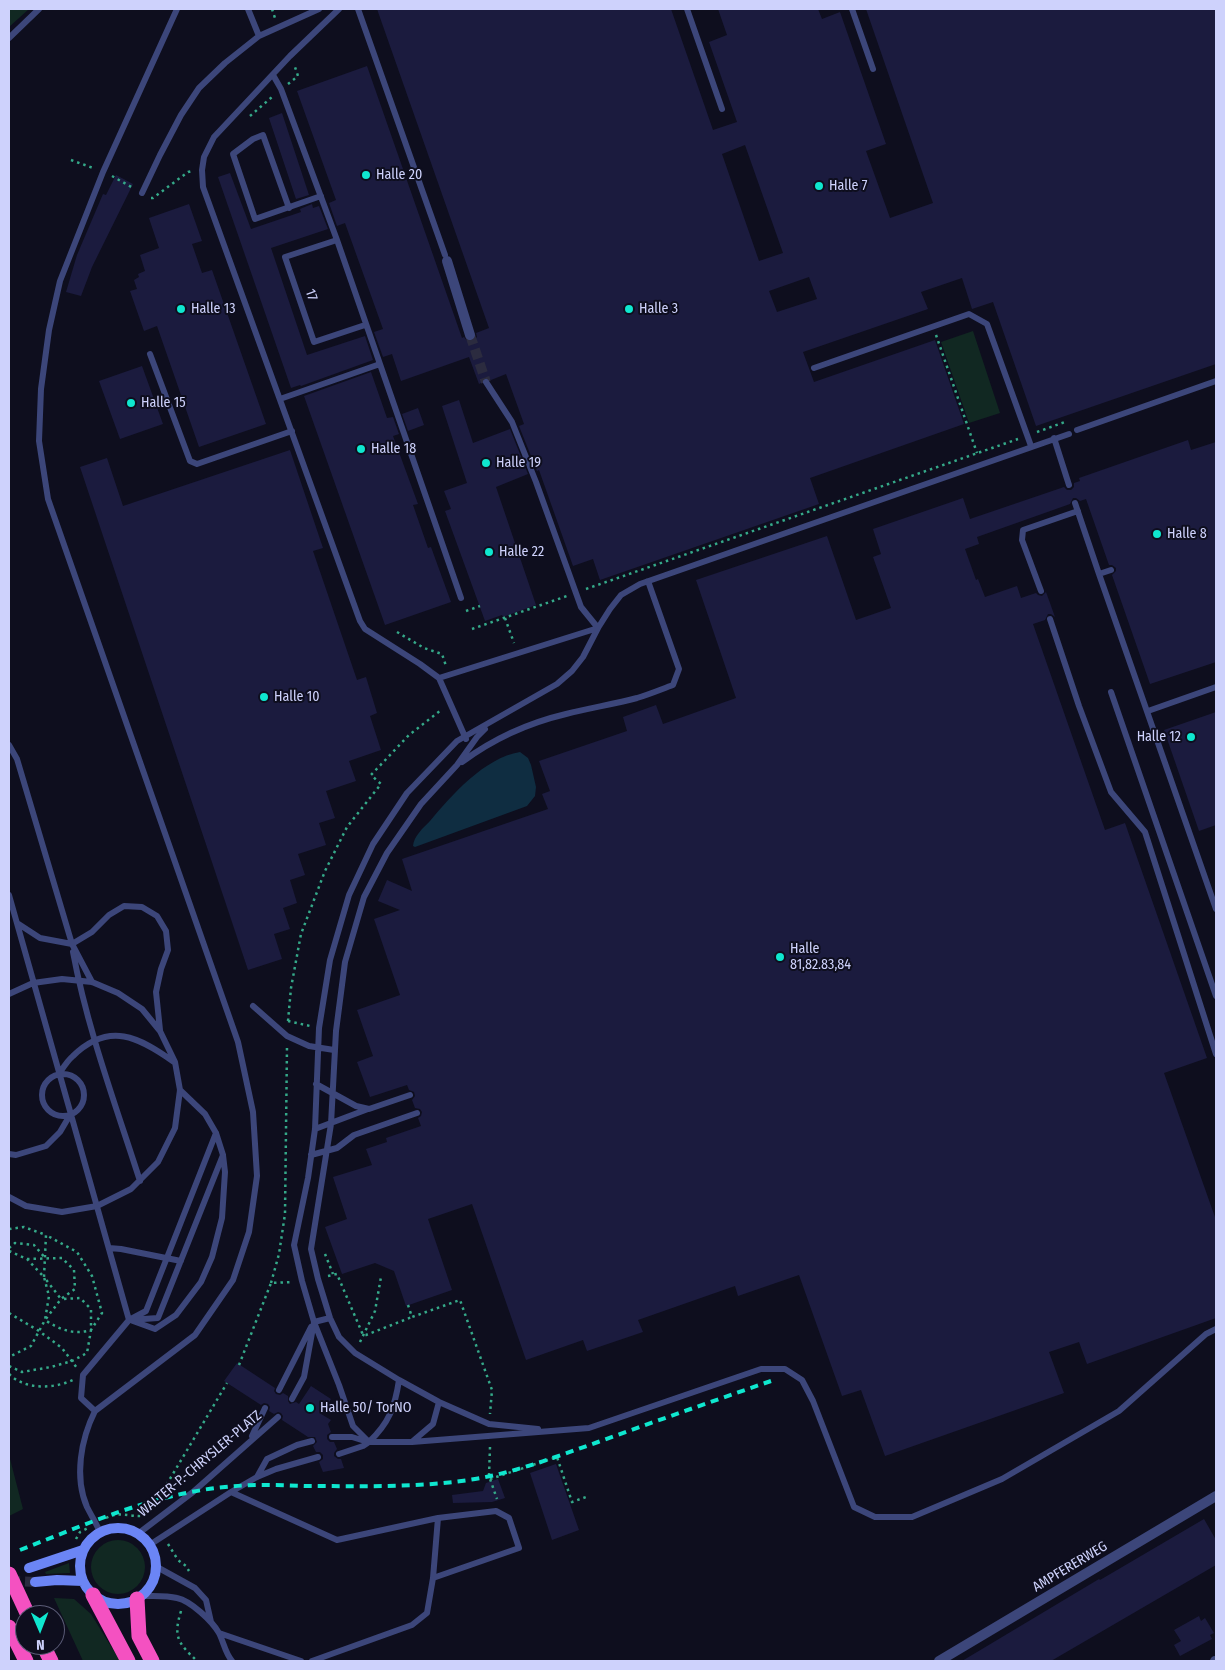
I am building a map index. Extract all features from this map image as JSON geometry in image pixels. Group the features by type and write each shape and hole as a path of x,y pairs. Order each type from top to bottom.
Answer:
{"highway":[{"path":"9,1574 23,1605"},
{"path":"93,1595 128,1661"},
{"path":"139,1598 140,1636 152,1661"},
{"path":"10,1630 26,1661"}],"main road":[{"name":"WALTER-P.-CHRYSLER-PLATZ","path":"98,1528 122,1527 136,1531 151,1544"},
{"path":"98,1528 83,1550 80,1566 83,1582 93,1595 106,1602 122,1604 139,1598 152,1583 156,1576 156,1557 151,1544"},
{"path":"29,1568 83,1550"},
{"path":"35,1582 57,1580 83,1582"}],"street":[{"path":"446,258 470,335"},
{"name":"AMPFERERWEG","path":"939,1661 1216,1496"}],"lane":[{"path":"9,38 39,9"},
{"path":"98,1528 87,1507 82,1491 80,1462 90,1422 95,1411 187,1343 201,1327 233,1280 249,1232 257,1176 253,1112 238,1042 48,499 39,441 42,389 49,330 60,281 103,172 176,9"},
{"path":"248,9 254,28 259,36"},
{"path":"142,193 181,115 199,88 224,62 259,36 319,9"},
{"path":"339,9 214,137 204,157 202,170 203,187 360,621 365,629 420,664 438,678 470,747"},
{"path":"358,9 446,258"},
{"path":"687,9 722,109"},
{"path":"852,9 873,69"},
{"path":"273,75 281,90 337,240 461,598"},
{"path":"289,208 263,135 253,139 233,154 256,218 289,208 321,196"},
{"name":"17","path":"337,240 285,257 314,342 365,325"},
{"path":"814,368 969,314 987,324 1031,446"},
{"path":"150,354 190,461 197,464 292,431"},
{"path":"280,399 380,364"},
{"path":"1077,430 1216,381"},
{"path":"486,382 512,422 536,482 575,593 581,607 598,628"},
{"path":"369,1442 353,1426 314,1322 294,1245 315,1129 317,1048 330,960 349,895 373,844 407,793 457,741 557,684 572,671 583,657 598,628 621,595 640,584 1069,434"},
{"path":"1054,438 1069,485"},
{"path":"1075,502 1216,909"},
{"path":"1041,591 1022,540 1023,530 1078,511"},
{"path":"1099,574 1111,570"},
{"path":"457,766 482,747 527,726 566,714 595,709 640,697 674,684 679,669 648,581"},
{"path":"1050,618 1079,706 1111,792 1145,832 1216,1054"},
{"path":"438,678 598,628"},
{"path":"1148,711 1216,687"},
{"path":"1111,692 1216,996"},
{"path":"492,722 470,747 457,766 421,804 388,853 364,897 345,962 334,1050 331,1124 311,1249 330,1318 339,1337 355,1353 439,1402 489,1424 555,1431"},
{"path":"9,745 17,759 72,944 78,981 140,1181"},
{"path":"9,895 129,1320"},
{"path":"17,923 40,938 72,944 92,932 108,915 124,906 142,907 156,916 166,931 168,950 161,969 156,992 160,1031"},
{"path":"72,944 92,982"},
{"path":"9,994 33,983 62,979 92,982 118,993 142,1009 160,1031 175,1062 180,1090 175,1128 158,1162 131,1189 97,1206 62,1212 26,1206 9,1197"},
{"path":"253,1006 287,1036 309,1046 334,1050"},
{"path":"58,1074 72,1076 82,1086 84,1092 81,1106 70,1114 57,1115 51,1112 43,1101 43,1087 47,1081 58,1074 73,1056 95,1039 120,1034 150,1045 175,1062"},
{"path":"316,1084 356,1106 370,1109"},
{"path":"129,1320 155,1329 176,1315 201,1282 212,1257 222,1218 225,1172 223,1156 216,1133 205,1114 180,1090"},
{"path":"315,1129 410,1094"},
{"path":"311,1155 337,1148 354,1136 416,1113"},
{"path":"9,1154 16,1155 46,1146 60,1132 70,1114"},
{"path":"95,1411 81,1398 83,1375 129,1320 146,1311 216,1133"},
{"path":"129,1320 158,1318 223,1156"},
{"path":"109,1248 181,1261"},
{"path":"278,1390 314,1322 330,1318"},
{"path":"292,1400 304,1378 314,1322"},
{"path":"332,1437 352,1437 369,1442 412,1442 589,1428 761,1369 785,1368 802,1380 813,1401 854,1507 875,1517 912,1517 1002,1479 1119,1411 1206,1334 1216,1329"},
{"path":"339,1454 363,1446 382,1429 397,1394 399,1380"},
{"path":"412,1442 433,1424 439,1402"},
{"path":"251,1440 265,1408"},
{"name":"WALTER-P.-CHRYSLER-PLATZ","path":"136,1531 152,1524 193,1492 278,1417"},
{"path":"257,1477 267,1459 297,1445 312,1441"},
{"path":"151,1544 257,1477 276,1469 318,1457"},
{"path":"231,1492 336,1540 438,1518 496,1511 509,1518 519,1548 433,1578"},
{"path":"312,1661 412,1625 427,1613 433,1578 438,1518"},
{"path":"156,1567 188,1583 206,1600 211,1622"},
{"path":"139,1598 159,1596 184,1600 211,1622 219,1633 227,1655 232,1661"},
{"path":"219,1633 301,1661"}],"path":[{"path":"118,179 153,198 188,172 202,170"},
{"path":"933,327 981,464"},
{"path":"472,629 1065,422"},
{"path":"466,611 480,606"},
{"path":"505,617 518,654"},
{"path":"288,1021 291,988 301,934 325,871 347,827 381,784 371,775 409,735 450,704"},
{"path":"9,1229 24,1227 46,1235 77,1252 92,1276 102,1313 91,1330 80,1333 56,1328 45,1320"},
{"path":"45,1320 49,1296 44,1278 46,1235"},
{"path":"46,1259 34,1245 14,1243 9,1250 27,1259 61,1299"},
{"path":"9,1357 30,1346 45,1320 61,1299 74,1289 74,1270 62,1258 27,1259"},
{"path":"318,1279 337,1274 363,1335"},
{"path":"355,1353 375,1311 381,1278"},
{"path":"239,1364 271,1283 302,1281"},
{"path":"9,1366 22,1372 50,1367 72,1361 87,1352 91,1330 91,1309 80,1298 61,1299"},
{"path":"363,1335 460,1300 492,1390 489,1424"},
{"path":"408,1305 412,1317"},
{"path":"9,1313 39,1331 62,1348 83,1375 64,1384 42,1387 14,1379 9,1374"},
{"path":"136,1531 158,1499 226,1383"},
{"path":"490,1436 490,1478 497,1499"},
{"path":"490,1478 557,1457 572,1502 586,1497"},
{"path":"74,1543 80,1532 98,1528 115,1513 145,1516 152,1524"},
{"path":"162,1536 178,1560 186,1566 190,1573 188,1583"},
{"path":"184,1600 176,1626 180,1645 197,1661"}],"green space":[{"path":"9,9 29,9 9,27"},
{"path":"973,331 1000,413 969,423 941,342"},
{"path":"9,1455 23,1509 9,1516"},
{"path":"113,1540 123,1540 133,1544 141,1552 145,1567 141,1582 133,1590 123,1594 113,1594 103,1590 95,1582 91,1572 91,1562 95,1552 103,1544"},
{"path":"69,1563 70,1573 46,1574 45,1572"},
{"path":"54,1598 74,1599 91,1614 120,1661 83,1661 65,1622 65,1605 57,1605"}],"water":[{"path":"520,752 528,758 536,787 535,796 527,806 415,847 413,846 415,839 422,829 470,779 494,762"}],"building":[{"path":"377,9 671,9 713,130 737,122 709,42 727,35 718,9 818,9 822,19 840,12 886,144 866,151 890,218 933,203 866,9 1216,9 1216,364 1036,426 993,302 972,309 962,278 921,292 928,309 803,352 814,382 935,340 964,424 810,478 819,504 600,580 593,559 573,566 539,470 537,471 519,426 524,424 506,374 491,380 488,377 484,378 479,384 469,357 401,381 392,354 383,357 374,332 383,329 345,223 337,226 329,203 336,200 297,91 367,66 462,338 464,337 468,342 472,341 477,337 476,333 489,328","holes":["745,145 783,253 759,261 722,154","809,277 817,299 777,312 769,291"]},
{"path":"282,113 309,195 296,199 269,118"},
{"path":"230,173 251,229 301,212 300,209 312,204 313,208 319,206 328,229 271,248 307,355 365,336 373,360 291,388 218,177"},
{"path":"116,175 133,184 92,267 81,296 66,292 77,255 103,194 106,195"},
{"name":"Halle 13","path":"189,204 202,241 192,244 202,273 212,270 266,424 199,447 157,326 144,331 130,291 137,289 134,280 139,277 138,274 145,271 140,255 159,248 149,218"},
{"name":"Halle 15","path":"142,366 163,424 120,439 99,381"},
{"name":"Halle 18","path":"371,372 387,418 393,417 399,434 393,436 418,504 413,505 428,548 431,547 451,602 385,625 304,396"},
{"path":"459,400 473,443 510,429 528,474 496,487 536,605 503,617 502,615 485,621 445,511 451,509 444,491 467,483 442,406"},
{"path":"418,408 424,425 408,431 402,414"},
{"name":"Halle 81,82.83,84","path":"1188,440 1191,450 1216,442 1216,662 1150,684 1112,575 1116,568 1109,565 1086,499 1080,501 1073,498 1070,504 977,537 979,544 965,549 976,580 978,579 985,597 1017,586 1021,598 1036,593 1042,596 1046,592 1055,617 1048,614 1045,620 1033,624 1105,830 1125,823 1207,1058 1164,1073 1216,1220 1216,1318 1087,1364 1079,1342 1049,1352 1064,1393 885,1456 861,1390 842,1396 799,1275 738,1296 735,1286 638,1320 643,1332 587,1351 583,1340 526,1360 472,1204 428,1219 452,1290 406,1306 394,1271 375,1263 342,1274 325,1227 347,1219 333,1177 372,1165 366,1149 387,1142 386,1138 421,1126 418,1118 422,1112 420,1109 415,1108 412,1100 415,1096 414,1092 409,1090 407,1085 370,1097 357,1062 373,1056 357,1010 400,995 374,919 400,910 378,901 387,880 412,891 402,859 548,809 542,794 550,791 539,761 627,731 623,717 656,705 663,724 736,698 696,580 827,536 856,620 891,608 873,557 881,554 873,529 963,498 970,519 1064,487 1067,490 1071,490 1074,487 1074,483 1080,481 1079,478"},
{"name":"Halle 10","path":"290,450 323,548 313,551 357,680 366,677 377,713 370,716 381,750 349,761 356,781 326,791 335,818 319,823 326,845 298,854 305,875 290,880 297,903 283,908 290,929 274,934 282,959 248,970 80,467 107,458 123,506"},
{"path":"1216,712 1216,825 1199,831 1164,730"},
{"path":"237,1363 275,1388 276,1394 280,1395 283,1393 288,1396 290,1404 296,1402 299,1404 311,1386 331,1399 321,1414 331,1420 328,1424 331,1432 327,1435 327,1439 330,1442 334,1442 337,1449 334,1456 341,1459 344,1468 323,1472 319,1462 323,1459 323,1455 320,1452 316,1452 313,1446 317,1442 315,1437 308,1437 282,1420 283,1416 281,1413 274,1414 269,1411 270,1407 268,1404 264,1403 261,1405 224,1381"},
{"path":"556,1464 579,1530 552,1540 530,1473"},
{"path":"498,1479 505,1498 492,1502 453,1503 452,1495 483,1491 486,1483"},
{"path":"1204,1519 1216,1540 1216,1565 1051,1661 962,1661 1099,1579"},
{"path":"1199,1616 1201,1621 1205,1618 1214,1633 1210,1635 1212,1639 1180,1656 1174,1645 1181,1641 1174,1630"}],"tunnel":[{"path":"470,335 486,382"},
{"path":"10,1581 35,1582"}],"railway":[{"path":"20,1550 121,1511 172,1496 198,1491 256,1485 412,1485 454,1482 491,1476 553,1458 771,1381"}],"place":[{"name":"Halle 20","path":"366,175"},
{"name":"Halle 7","path":"819,186"},
{"name":"Halle 13","path":"181,309"},
{"name":"Halle 3","path":"629,309"},
{"name":"Halle 15","path":"131,403"},
{"name":"Halle 18","path":"361,449"},
{"name":"Halle 19","path":"486,463"},
{"name":"Halle 8","path":"1157,534"},
{"name":"Halle 22","path":"489,552"},
{"name":"Halle 10","path":"264,697"},
{"name":"Halle 12","path":"1191,737"},
{"name":"Halle 81,82.83,84","path":"780,957"},
{"name":"Halle 50/ TorNO","path":"310,1408"}]}
